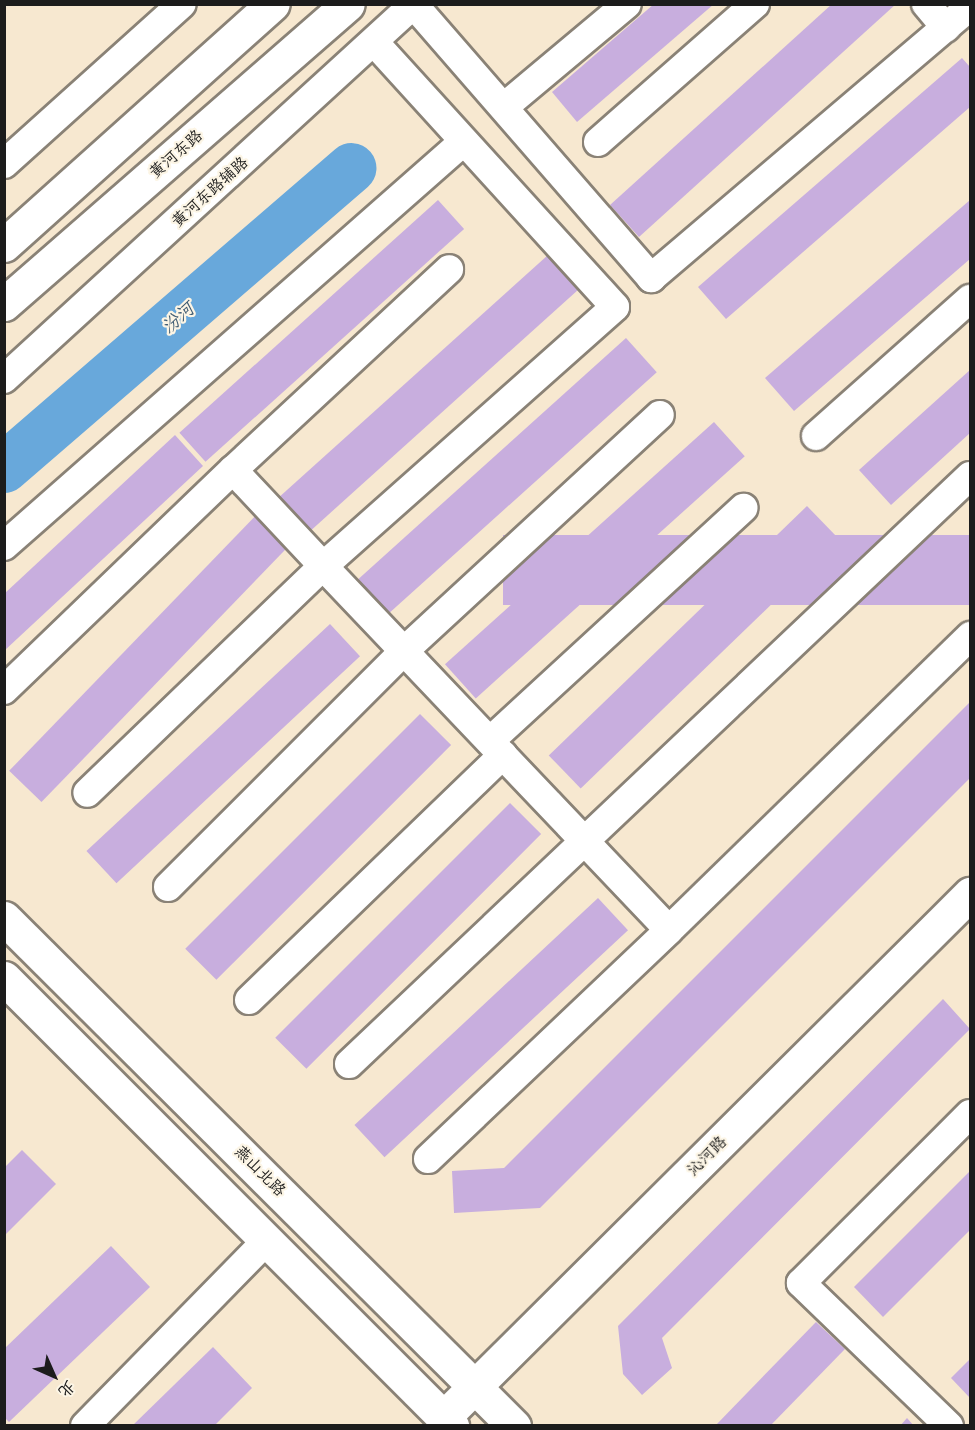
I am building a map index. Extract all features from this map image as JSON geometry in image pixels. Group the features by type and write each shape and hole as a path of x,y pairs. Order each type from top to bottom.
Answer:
{"street":[{"path":"4,164 182,4"},
{"path":"4,245 273,4"},
{"name":"黄河东路","path":"4,304 348,4"},
{"path":"504,107 627,4"},
{"path":"598,142 755,4"},
{"path":"926,4 946,28"},
{"path":"414,5 651,278 970,8"},
{"name":"黄河东路辅路","path":"4,379 414,5"},
{"path":"87,793 323,566 615,307 374,42"},
{"path":"4,546 463,142"},
{"path":"4,690 233,470 449,269"},
{"path":"816,436 970,299"},
{"path":"168,886 404,651 660,415"},
{"path":"233,470 587,840 669,930"},
{"path":"349,1064 970,476"},
{"path":"249,1000 497,747 742,508"},
{"path":"428,1160 669,930 970,636"},
{"name":"沁河路","path":"448,1421 476,1386 970,894"},
{"name":"燕山北路","path":"4,918 514,1425"},
{"path":"4,978 448,1421"},
{"path":"949,1425 801,1283 970,1114"},
{"path":"85,1425 267,1240"}],"building":[{"path":"654,4 714,4 577,122 552,92"},
{"path":"832,4 896,4 639,237 610,205"},
{"path":"962,58 970,67 970,107 726,319 698,287"},
{"path":"438,200 464,229 205,462 179,433"},
{"path":"970,200 970,259 794,411 765,378"},
{"path":"548,255 579,289 310,531 279,497"},
{"path":"626,338 657,372 387,615 356,581"},
{"path":"970,370 970,433 891,505 859,470"},
{"path":"714,422 745,456 476,698 445,664"},
{"path":"175,435 203,466 4,651 4,594"},
{"path":"807,506 839,539 581,788 549,755"},
{"path":"262,509 294,540 42,802 9,771"},
{"path":"503,535 970,535 970,605 503,605"},
{"path":"330,624 360,656 116,883 86,851"},
{"path":"970,702 970,778 540,1208 454,1213 452,1171 504,1168"},
{"path":"420,714 451,745 216,980 185,949"},
{"path":"510,803 541,834 306,1069 275,1038"},
{"path":"598,898 628,930 384,1157 354,1125"},
{"path":"943,999 970,1029 662,1338 672,1368 642,1395 623,1374 618,1326"},
{"path":"22,1150 56,1184 4,1236 4,1168"},
{"path":"970,1171 970,1230 883,1317 854,1287"},
{"path":"111,1246 150,1287 9,1422 4,1417 4,1349"},
{"path":"816,1322 845,1349 770,1426 715,1426"},
{"path":"213,1347 252,1388 214,1426 132,1426"},
{"path":"970,1359 970,1398 951,1378"},
{"path":"907,1418 914,1426 900,1426"}],"waterway":[{"name":"汾河","path":"4,468 351,168"}]}
